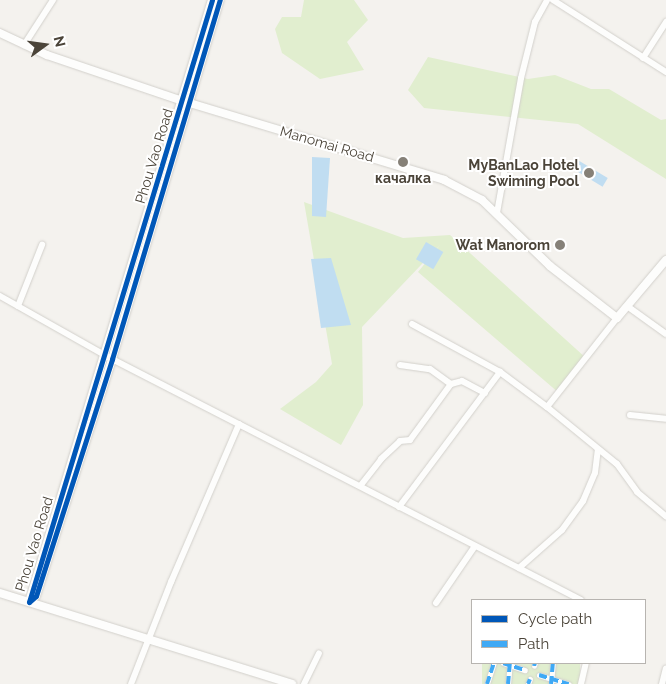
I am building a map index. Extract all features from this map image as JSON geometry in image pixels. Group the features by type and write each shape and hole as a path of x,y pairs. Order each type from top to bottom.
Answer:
{"street":[{"name":"Phou Vao Road","path":"29,602 36,596 112,360 186,102 212,0"},
{"name":"Phou Vao Road","path":"29,602 105,353 220,0"},
{"path":"497,213 521,78 535,22 547,0"},
{"path":"553,0 666,72"},
{"path":"24,45 50,1"},
{"path":"643,58 666,22"},
{"name":"Manomai Road","path":"0,34 46,55 186,102 444,180 482,200 550,266 617,318"},
{"path":"18,306 42,245"},
{"path":"547,407 617,318 666,260"},
{"path":"0,296 105,353 112,360 579,599"},
{"path":"628,306 666,334"},
{"path":"412,324 500,372 547,407 618,464 656,510 666,516"},
{"path":"400,365 430,369 451,384"},
{"path":"399,507 500,372"},
{"path":"361,486 381,459 400,442 410,440 451,384 462,381 485,393"},
{"path":"630,415 666,418"},
{"path":"131,684 239,424"},
{"path":"519,568 562,530 583,501 595,472 598,449"},
{"path":"436,603 475,546"},
{"path":"0,593 292,684"},
{"path":"304,684 319,653"},
{"path":"488,684 494,664"},
{"path":"508,684 510,664 525,670"},
{"path":"552,682 553,664"},
{"path":"581,684 586,664"},
{"path":"662,684 666,668"},
{"path":"539,675 552,682 570,684"}],"green space":[{"path":"304,0 354,0 368,20 347,42 364,70 320,79 282,53 275,29 282,17 301,17"},
{"path":"428,57 528,79 555,75 591,89 609,89 661,120 666,119 666,179 578,124 424,108 408,90"},
{"path":"304,202 403,238 450,235 586,358 559,393 418,272 440,245 362,327 363,405 341,445 280,409 316,382 332,364"},
{"path":"482,664 580,664 580,684 482,684"}],"water":[{"path":"312,157 330,158 326,217 312,216"},
{"name":"MyBanLao Hotel Swiming Pool","path":"576,159 608,178 603,187 571,168"},
{"path":"426,242 443,252 433,269 416,259"},
{"path":"331,258 351,325 321,328 311,259"}],"marked path":[{"path":"487,684 494,664"},
{"path":"506,664 525,670"},
{"path":"508,684 510,664"},
{"path":"551,684 553,664"},
{"path":"539,675 569,684"},
{"path":"528,684 530,679"}],"cycle path":[{"path":"212,0 29,602 36,596 112,359 220,0"}],"place":[{"name":"качалка","path":"403,162"},
{"name":"MyBanLao Hotel Swiming Pool","path":"589,173"},
{"name":"Wat Manorom","path":"560,245"}]}
